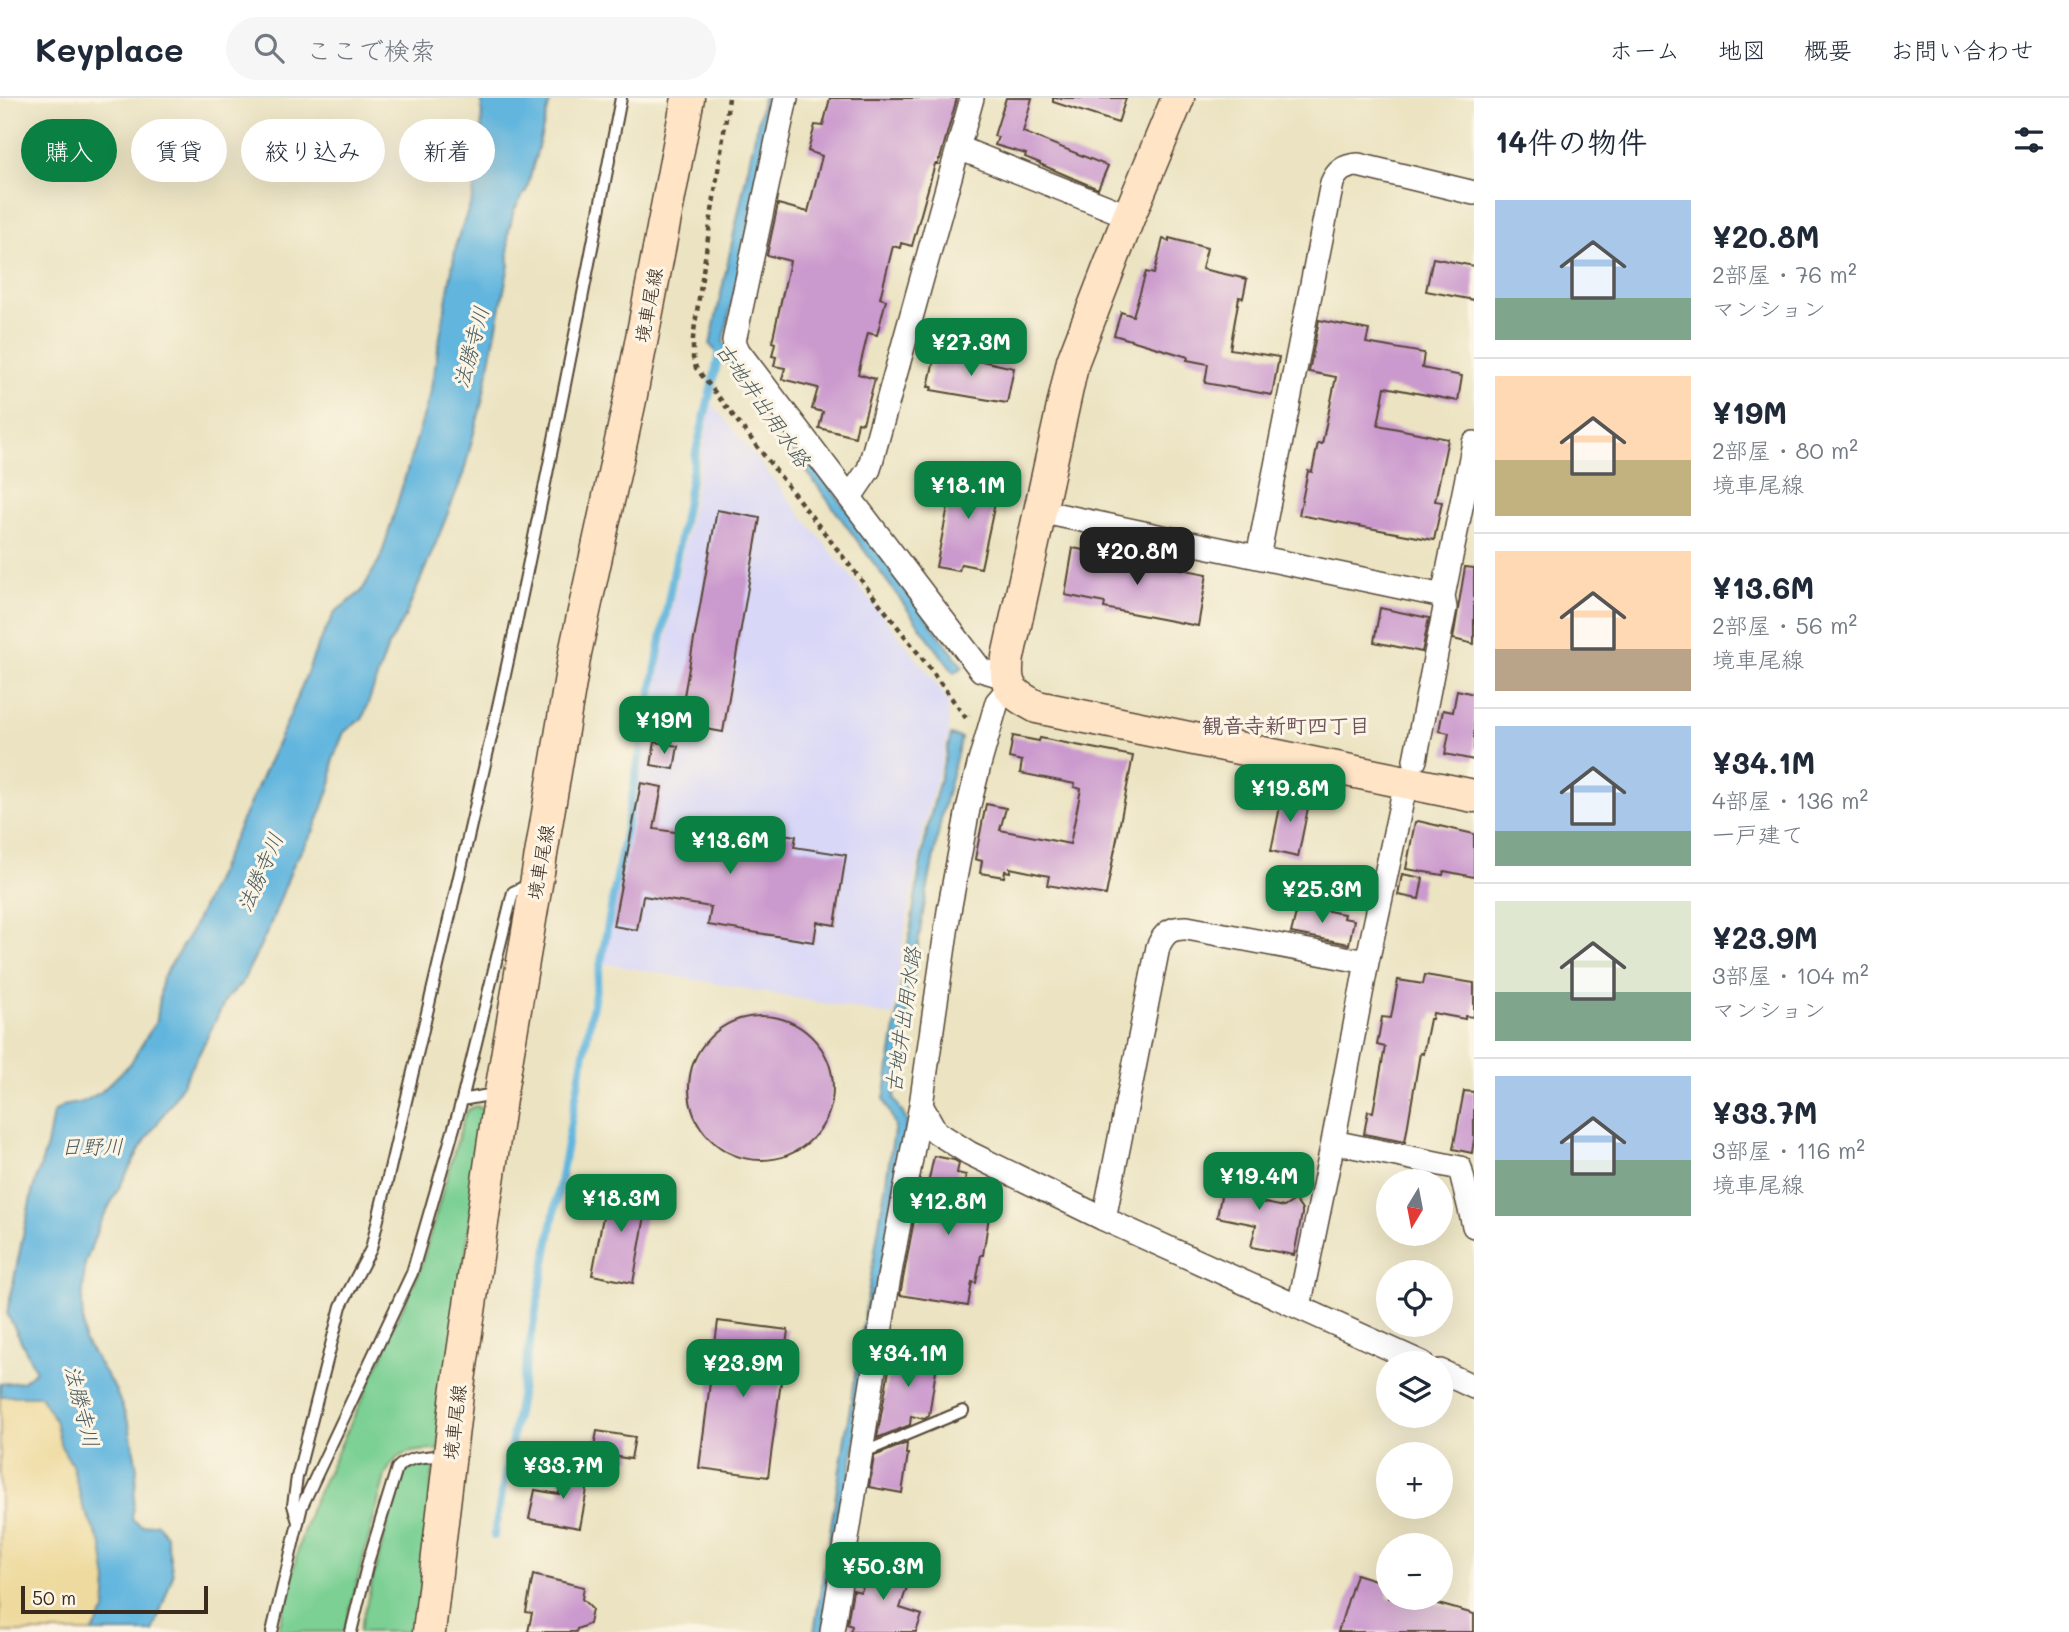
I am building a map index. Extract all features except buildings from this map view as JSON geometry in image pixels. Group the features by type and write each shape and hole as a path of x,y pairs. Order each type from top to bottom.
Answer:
{"main road":[{"name":"境車尾線","path":"429,1632 457,1394 501,1093 575,653 630,400 688,98"},
{"path":"1178,98 1073,361 1008,657 1008,682 1021,699 1037,707 1411,771 1474,796"}],"street":[{"path":"786,98 734,341 738,351 981,670 1008,682 997,702 979,765 949,911 921,1105 888,1283 832,1632"},
{"path":"850,497 869,469 972,98"},
{"path":"959,148 1129,216"},
{"path":"1258,557 1335,175 1344,167 1358,165 1474,192"},
{"path":"1298,1307 1367,961 1445,608 1443,596 1474,443"},
{"path":"1040,511 1443,596"},
{"path":"1104,1219 1158,947 1163,936 1173,928 1187,928 1367,961"},
{"path":"921,1105 936,1132 969,1153 1104,1219 1395,1351"},
{"path":"1333,1142 1467,1167 1474,1226"},
{"path":"1453,1377 1474,1387"}],"lane":[{"path":"298,1522 293,1505 297,1477 341,1306 371,1249 477,801 578,326 621,98"},
{"path":"272,1632 302,1506 412,1273 463,1100 513,892 537,880"},
{"path":"463,1100 501,1093"},
{"path":"861,1454 963,1411"},
{"path":"351,1632 368,1562 397,1468 403,1462 417,1458 450,1455"}],"shaded area":[{"path":"712,403 948,701 949,735 925,823 901,954 894,1016 603,963"}],"green space":[{"path":"476,1106 486,1110 438,1450 406,1454 394,1461 389,1468 344,1632 278,1632 311,1508 419,1273 465,1114"},
{"path":"434,1461 417,1632 359,1632 401,1472 408,1465"}],"sand":[{"path":"0,1395 41,1395 56,1419 103,1545 108,1581 107,1610 93,1632 0,1632"}],"water":[{"name":"日野川","path":"482,98 551,98 527,189 514,210 508,234 509,265 482,402 463,475 405,617 388,646 363,718 344,732 333,759 332,781 323,807 313,832 294,863 269,928 242,983 226,999 174,1099 141,1147 99,1225 85,1264 82,1305 84,1340 115,1389 129,1424 137,1469 132,1520 143,1526 157,1523 166,1536 173,1575 153,1632 92,1632 105,1611 107,1581 102,1546 83,1507 72,1465 61,1446 55,1420 40,1396 0,1396 0,1384 22,1382 36,1371 7,1313 32,1192 47,1146 53,1113 63,1106 82,1102 100,1093 130,1064 157,1020 162,979 192,930 292,711 317,647 335,612 361,592 381,557 430,394 457,240 476,182 495,182 495,119 482,119"},
{"name":"古地井出用水路","path":"763,98 777,98 723,342 963,667 954,673 729,365 710,345"},
{"name":"古地井出用水路","path":"951,735 961,738 942,814 923,913 894,1098 907,1121 824,1632 814,1632 895,1125 884,1099 920,867"}],"waterway":[{"name":"古地井出用水路","path":"494,1536 696,452 721,347"}],"district":[{"name":"観音寺新町四丁目","path":"1286,724"}],"water label":[{"name":"法勝寺川","path":"470,347"},
{"name":"法勝寺川","path":"259,872"},
{"name":"法勝寺川","path":"83,1406"}]}
